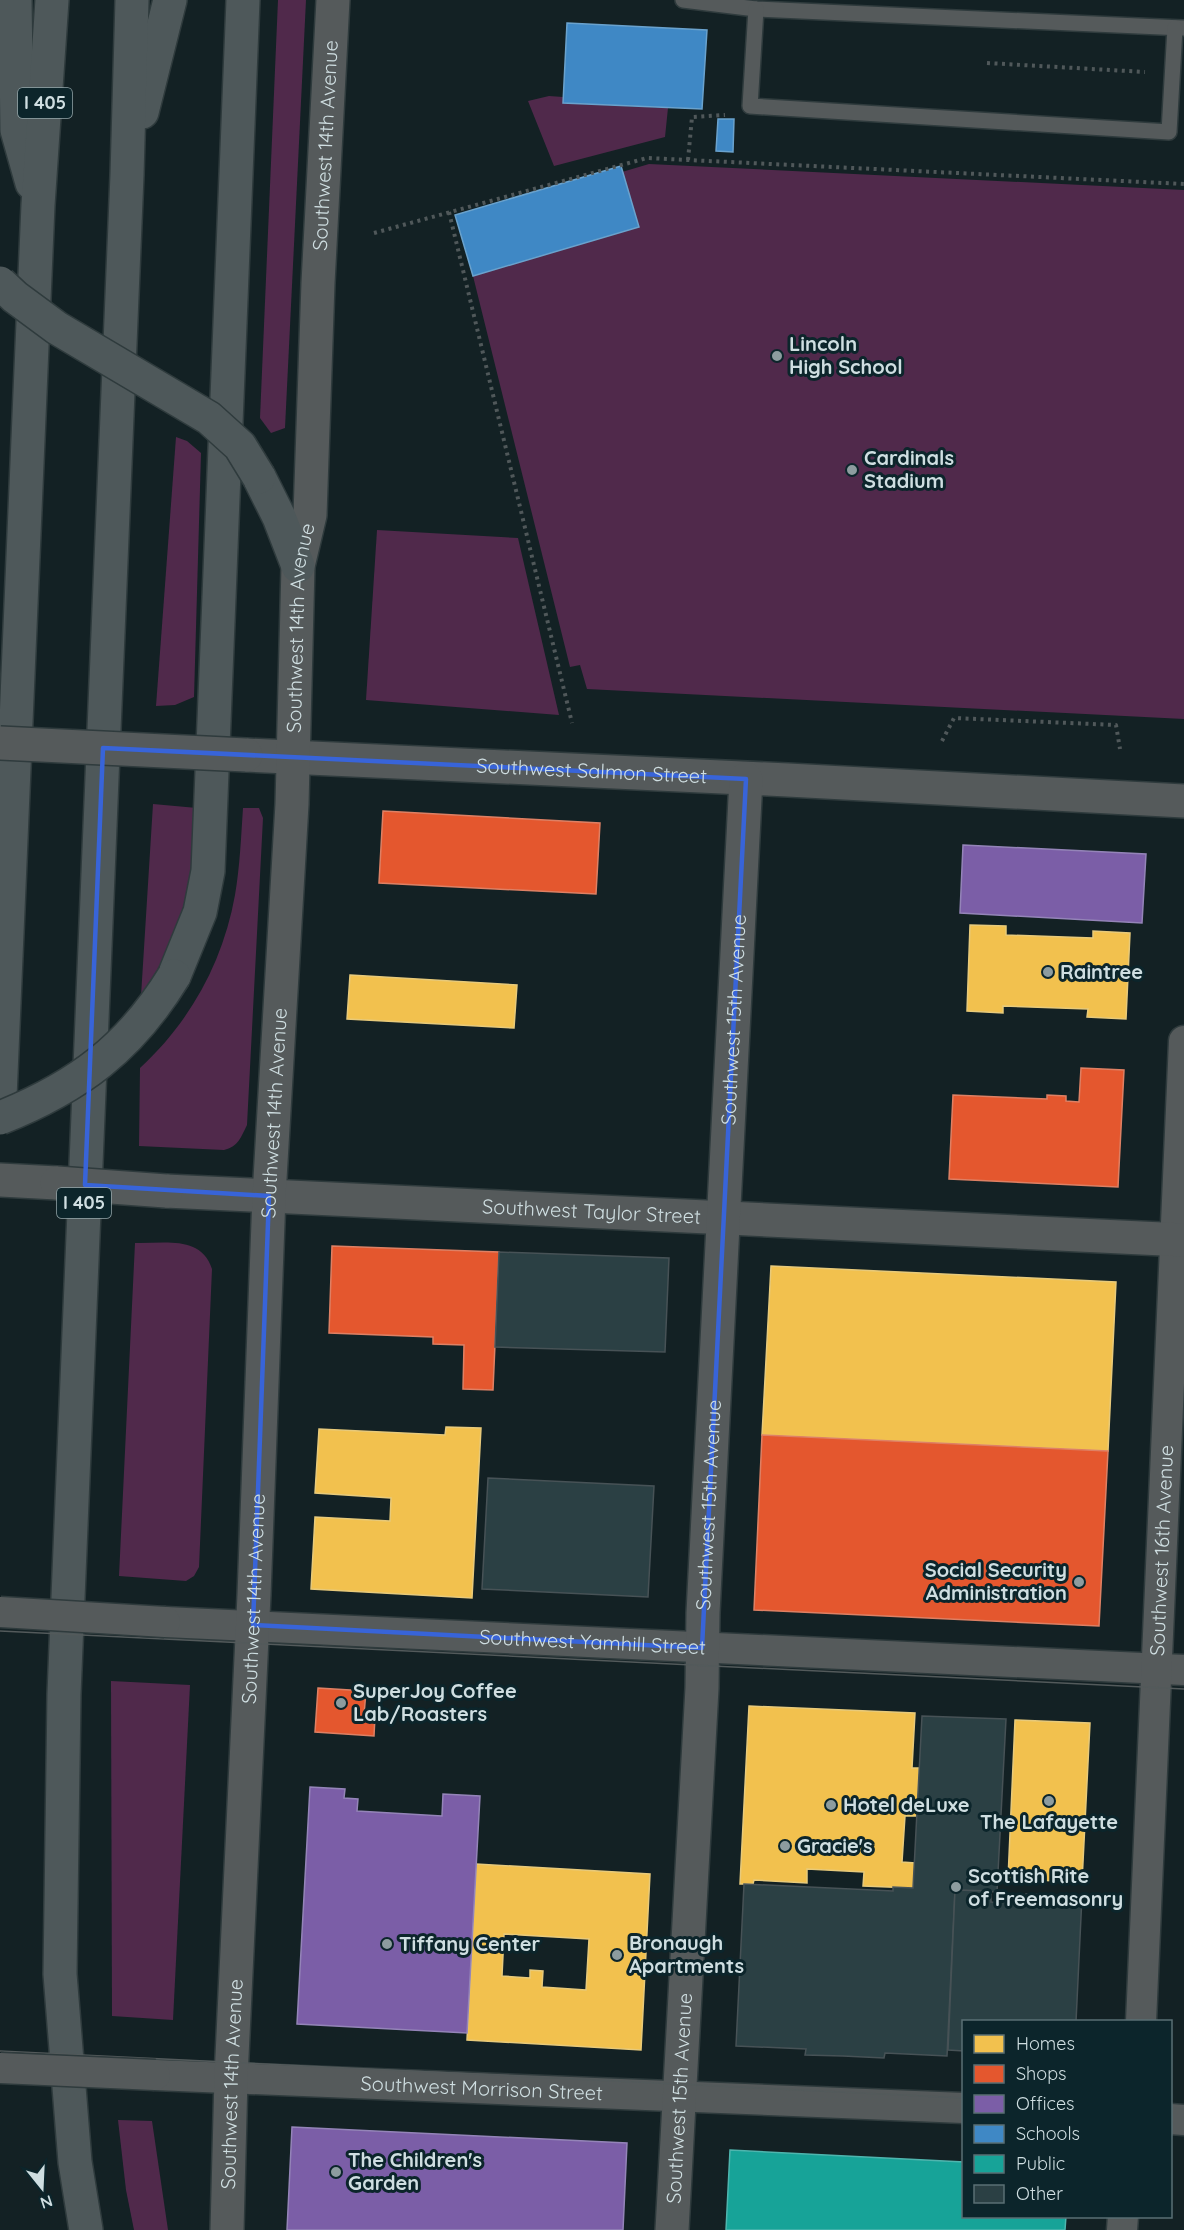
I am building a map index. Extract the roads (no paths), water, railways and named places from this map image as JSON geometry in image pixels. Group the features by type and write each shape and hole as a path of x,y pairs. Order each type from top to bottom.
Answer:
{"highway":[{"path":"15,0 17,130 38,205"},
{"name":"I 405","path":"0,1097 38,205 52,0"},
{"name":"I 405","path":"86,2230 75,2162 60,1974 64,1694 127,175 132,0"},
{"path":"127,175 170,0"},
{"path":"0,1118 46,1097 81,1077 110,1056 134,1032 156,1006 174,976 200,912 208,872 243,0"},
{"path":"0,283 57,328 209,418 240,446 279,517 298,566"}],"street":[{"name":"Southwest 14th Avenue","path":"227,2230 231,2077 253,1625 269,1196 294,757 298,566 310,514 318,284 333,0"},
{"name":"Southwest Salmon Street","path":"0,743 1184,801"},
{"name":"Southwest 15th Avenue","path":"672,2230 702,1689 702,1648 746,779"},
{"name":"Southwest 16th Avenue","path":"1141,2020 1170,1670 1184,1041"},
{"name":"Southwest Taylor Street","path":"0,1180 166,1191 723,1216 1179,1240"},
{"name":"Southwest Yamhill Street","path":"0,1612 165,1622 1170,1670"},
{"name":"Southwest Morrison Street","path":"0,2068 962,2108"}],"lane":[{"path":"683,0 756,9 1179,28 1172,74 1168,132 750,106 756,9"}],"tram line":[{"path":"0,1631 1184,1689"},
{"path":"0,2051 962,2098"},
{"path":"1172,2108 1184,2109"}],"place":[{"name":"Lincoln High School","path":"777,356"},
{"name":"Cardinals Stadium","path":"852,470"},
{"name":"Raintree","path":"1048,972"},
{"name":"Social Security Administration","path":"1079,1582"},
{"name":"SuperJoy Coffee Lab/Roasters","path":"341,1703"},
{"name":"The Lafayette","path":"1049,1801"},
{"name":"Hotel deLuxe","path":"831,1805"},
{"name":"Gracie's","path":"785,1846"},
{"name":"Scottish Rite of Freemasonry","path":"956,1887"},
{"name":"Tiffany Center","path":"387,1944"},
{"name":"Bronaugh Apartments","path":"617,1955"},
{"name":"The Children's Garden","path":"336,2172"}]}
